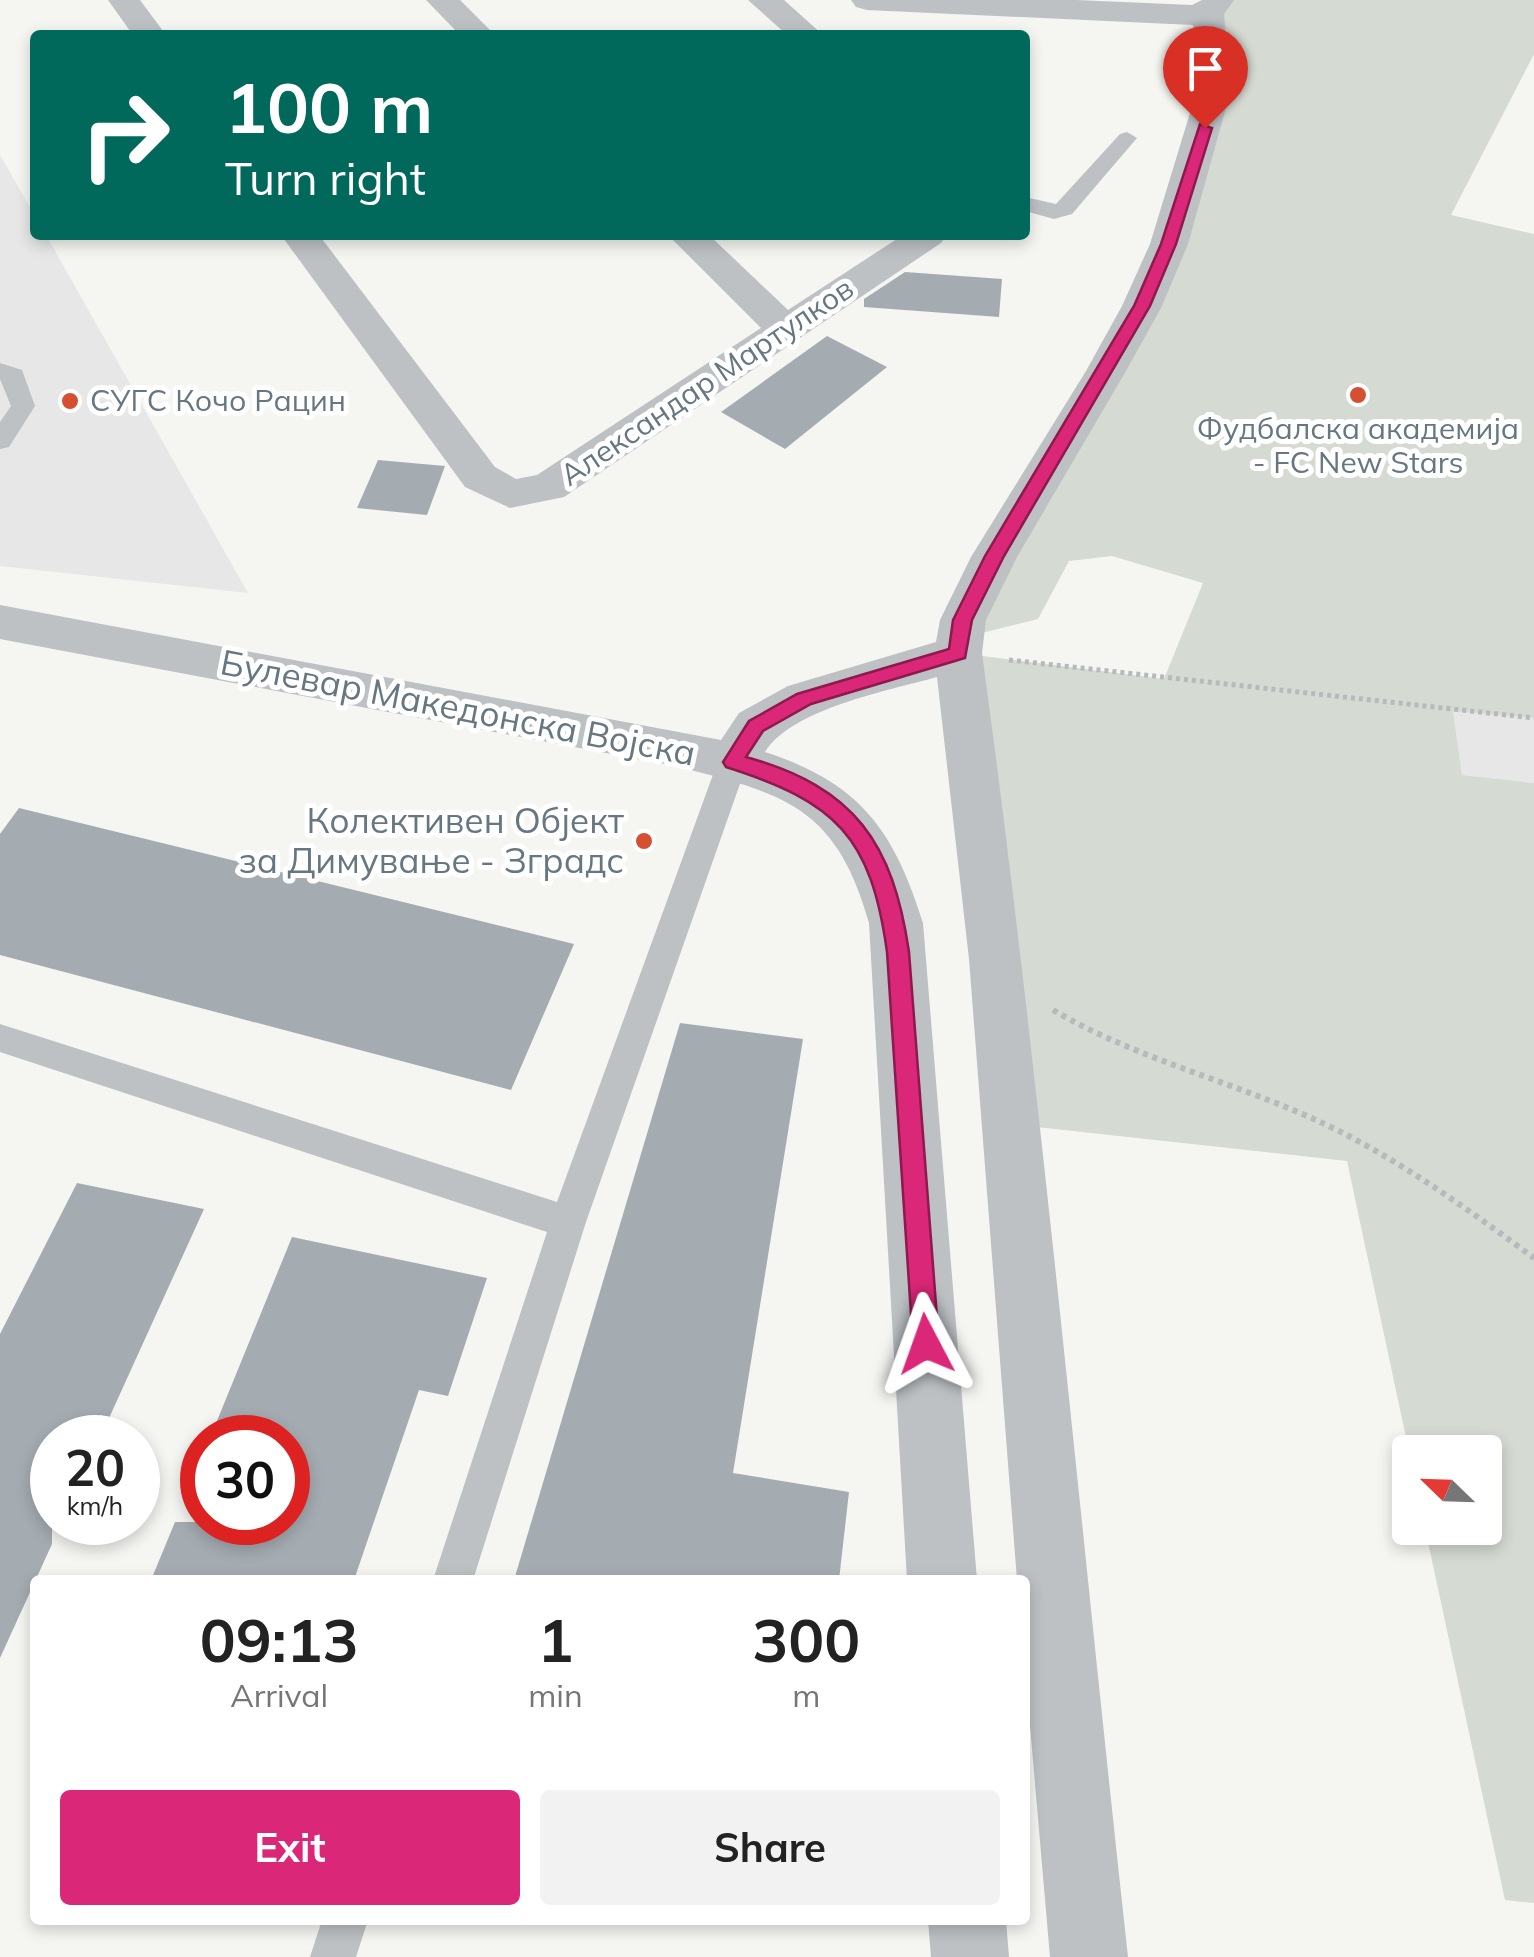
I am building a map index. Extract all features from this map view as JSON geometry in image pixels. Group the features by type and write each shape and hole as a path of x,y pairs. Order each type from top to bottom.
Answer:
{"street":[{"path":"124,0 146,30"},
{"path":"442,0 474,30"},
{"path":"764,0 801,30"},
{"path":"867,0 1213,7 1214,90 1168,244 1142,306 1106,371 994,556 963,620 958,653 996,959 1088,1957"},
{"name":"Александар Мартулков","path":"304,240 480,477 510,494 550,486 920,240"},
{"path":"692,240 784,328"},
{"name":"Булевар Македонска Војска","path":"0,622 674,747 777,774 835,808 869,846 891,900 898,952 942,1575"},
{"path":"733,762 756,726 804,699 958,653"},
{"path":"967,1925 970,1957"}],"lane":[{"path":"1030,205 1054,212 1064,208 1127,138"},
{"path":"0,370 14,375 23,406 0,441"},
{"path":"456,1575 568,1222 733,762"},
{"path":"0,1038 568,1222"},
{"path":"333,1957 343,1925"}],"path":[{"path":"958,653 1104,673 1534,718"},
{"path":"996,959 1029,992 1072,1022 1290,1108 1374,1148 1424,1178 1534,1258"}],"shaded area":[{"path":"1218,0 1534,0 1534,54 1451,215 1534,234 1534,718 1453,711 1462,775 1534,783 1534,1903 1505,1900 1429,1545 1502,1545 1502,1435 1406,1435 1347,1161 1009,1124 958,653 1164,679 1203,583 1112,556 1069,561 1038,619 961,638 1157,274"},
{"name":"СУГС Кочо Рацин","path":"0,155 30,207 30,240 49,240 248,593 0,566"},
{"path":"1453,710 1534,718 1534,783 1462,775"}],"building":[{"path":"905,272 1002,279 999,317 864,307 864,299"},
{"path":"827,336 887,367 785,449 721,412"},
{"path":"378,460 445,466 427,515 357,508"},
{"path":"19,808 574,944 511,1090 0,955 0,834"},
{"path":"680,1023 803,1039 733,1473 849,1492 840,1575 515,1575"},
{"path":"77,1183 204,1209 110,1415 30,1415 30,1545 52,1545 38,1575 30,1575 30,1592 0,1658 0,1334"},
{"path":"292,1237 487,1278 448,1396 419,1390 356,1575 153,1575 175,1522 180,1522 180,1545 310,1545 310,1415 219,1415"}],"place":[{"name":"Фудбалска академија - FC New Stars","path":"1358,395"},
{"name":"СУГС Кочо Рацин","path":"70,401"},
{"name":"Колективен Објект за Димување - Зградс","path":"644,841"}],"route":[{"path":"926,1344 896,923 891,900 869,846 835,808 809,789 777,774 733,762 756,726 804,699 958,653 963,620 994,556 1142,306 1168,244 1205,128"}]}
